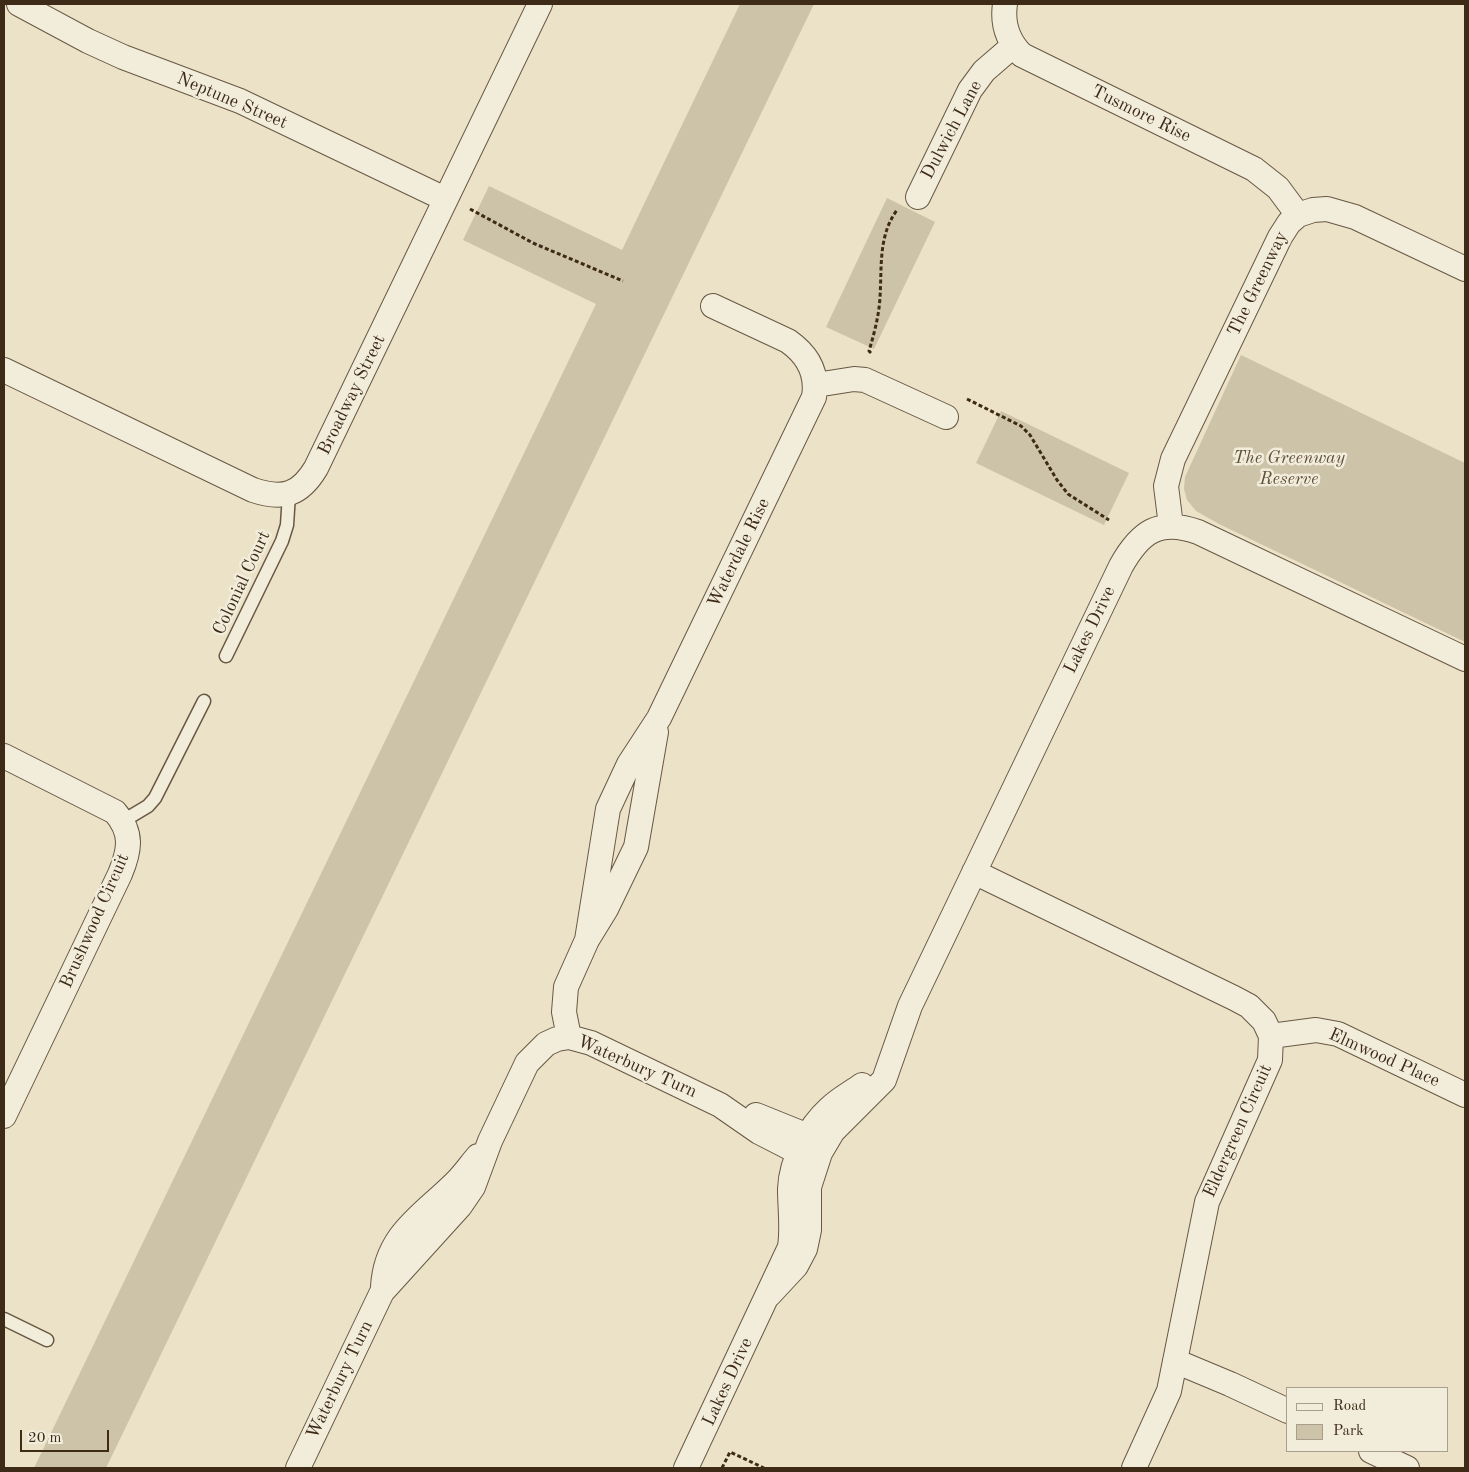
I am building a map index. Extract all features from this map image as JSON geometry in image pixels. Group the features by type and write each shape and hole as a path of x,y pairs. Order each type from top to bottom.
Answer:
{"street":[{"name":"Neptune Street","path":"19,4 88,41 130,60 240,101 445,200"},
{"name":"Broadway Street","path":"289,494 306,484 316,468 540,4"},
{"path":"1006,4 1004,19 1014,46"},
{"name":"Dulwich Lane","path":"918,197 970,90 984,71 1014,46"},
{"name":"Tusmore Rise","path":"1014,46 1035,63 1260,173 1278,188 1298,215"},
{"name":"The Greenway","path":"1171,526 1166,486 1173,459 1280,237 1289,223 1298,215 1313,210 1341,212 1465,269"},
{"path":"714,306 788,341 799,349 813,368 816,385 854,379 865,380 946,417"},
{"path":"4,370 253,490 270,496 289,494"},
{"name":"Waterdale Rise","path":"586,940 608,809 629,764 659,718 808,411 816,385"},
{"name":"Lakes Drive","path":"691,1467 769,1295 796,1266 805,1249 810,1230 809,1147 833,1130 884,1080 890,1068 894,1046 910,1006 1130,550 1146,534 1171,526 1181,526 1198,532 1464,658"},
{"name":"Waterdale Rise","path":"569,1037 564,1000 570,975 586,940 606,909 636,847 659,718"},
{"path":"4,756 104,804 123,821"},
{"name":"Brushwood Circuit","path":"4,1116 120,874 130,846 123,821"},
{"path":"974,872 1234,998 1257,1013 1271,1036"},
{"name":"Elmwood Place","path":"1271,1036 1316,1030 1338,1034 1465,1095"},
{"name":"Eldergreen Circuit","path":"1134,1468 1169,1391 1207,1202 1214,1182 1267,1071 1272,1049 1271,1036"},
{"name":"Waterbury Turn","path":"298,1468 382,1292 460,1206 473,1187 490,1141 519,1079 535,1053 546,1044 569,1037 591,1043 720,1105 759,1132 809,1147"},
{"path":"1175,1361 1286,1410"},
{"path":"1373,1452 1407,1468"}],"lane":[{"name":"Colonial Court","path":"226,656 282,541 287,525 289,494"},
{"path":"123,821 148,806 155,798 204,701"},
{"path":"4,1319 47,1340"}],"path":[{"path":"876,355 869,352 880,299 882,245 886,229 903,202 918,197"},
{"path":"470,209 533,243 623,281"},
{"path":"966,398 1021,426 1030,435 1057,480 1068,494 1109,520"},
{"path":"722,1468 730,1452 764,1468"}],"green space":[{"path":"740,4 814,4 106,1468 34,1468 596,304 463,240 489,186 622,250"},
{"path":"887,198 935,222 874,349 826,327"},
{"name":"The Greenway Reserve","path":"1241,355 1465,463 1465,642 1219,524 1196,511 1187,500 1184,489 1185,477"},
{"path":"1001,411 1129,473 1104,525 976,463"}]}
